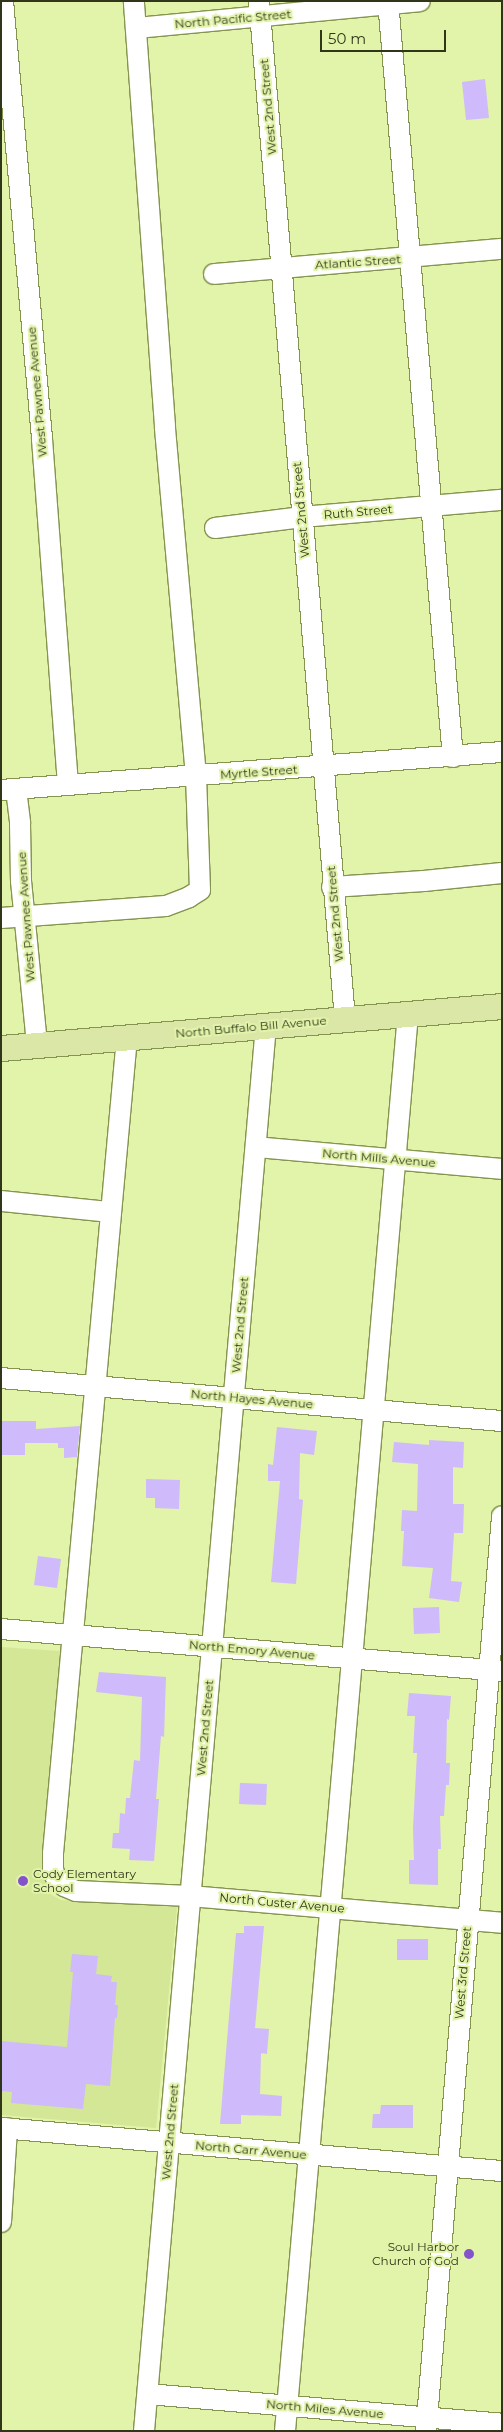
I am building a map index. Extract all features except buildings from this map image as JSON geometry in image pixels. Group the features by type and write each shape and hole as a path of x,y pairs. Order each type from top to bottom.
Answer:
{"main road":[{"name":"North Buffalo Bill Avenue","path":"1,1048 502,1006"}],"street":[{"name":"West Pawnee Avenue","path":"3,1 42,449 68,784"},
{"path":"1,918 166,906 189,897 200,890 196,776 165,426 134,1"},
{"name":"North Pacific Street","path":"136,28 260,9 420,1"},
{"path":"388,3 453,757"},
{"name":"West 2nd Street","path":"260,9 332,887 345,1019"},
{"name":"Atlantic Street","path":"214,274 502,249"},
{"name":"Ruth Street","path":"215,528 302,517 502,500"},
{"name":"Myrtle Street","path":"9,789 502,752"},
{"name":"West Pawnee Avenue","path":"9,789 37,1045"},
{"path":"332,887 424,881 502,873"},
{"path":"285,2431 408,1014"},
{"name":"West 2nd Street","path":"144,2431 266,1026"},
{"path":"73,1635 97,1386 110,1212 127,1037"},
{"name":"North Mills Avenue","path":"256,1147 502,1168"},
{"path":"1,1201 110,1212"},
{"name":"North Hayes Avenue","path":"1,1378 502,1421"},
{"name":"West 3rd Street","path":"426,2424 468,1920 495,1670 502,1516"},
{"name":"North Emory Avenue","path":"1,1629 495,1670"},
{"name":"North Custer Avenue","path":"73,1635 53,1869 64,1886 76,1891 190,1896 502,1923"},
{"path":"1,2222 4,2128"},
{"name":"North Carr Avenue","path":"4,2128 502,2171"},
{"name":"North Miles Avenue","path":"148,2394 287,2406 426,2424 502,2424"}],"shaded area":[{"name":"Cody Elementary School","path":"1,1647 60,1651 42,1870 48,1893 61,1900 177,1907 156,2128 1,2115"}],"place":[{"name":"Cody Elementary School","path":"23,1881"},
{"name":"Soul Harbor Church of God","path":"469,2254"}]}
